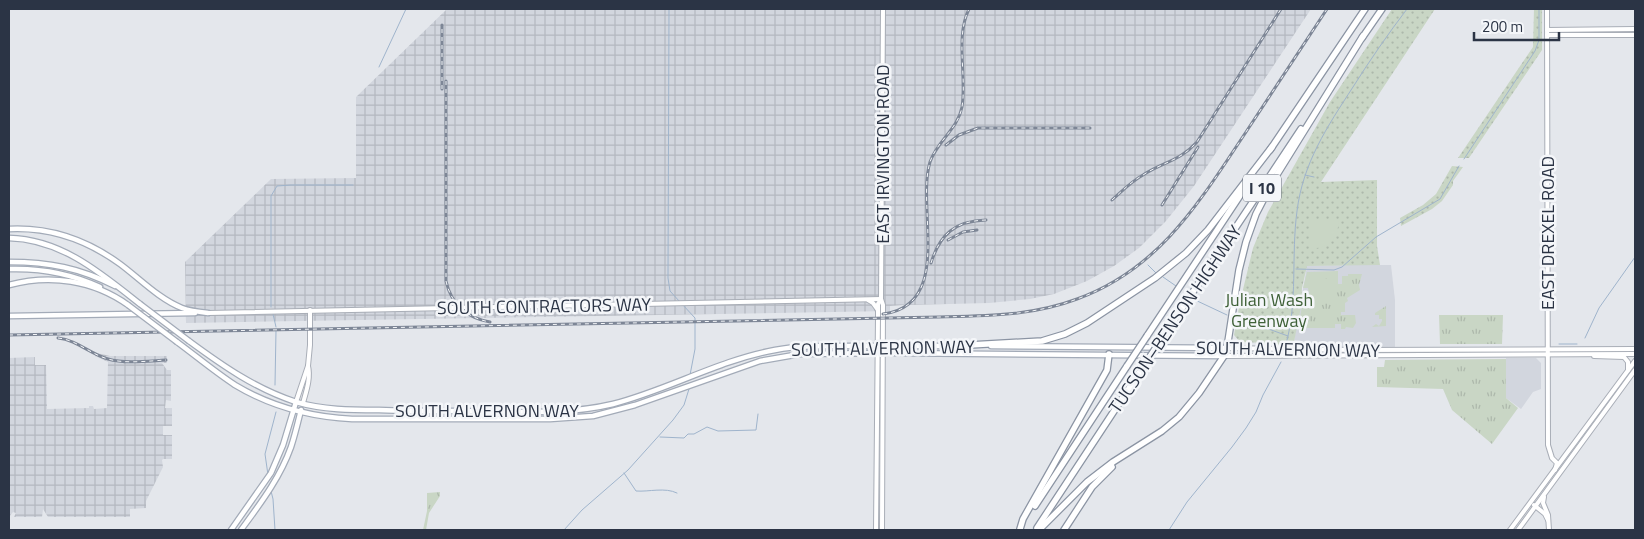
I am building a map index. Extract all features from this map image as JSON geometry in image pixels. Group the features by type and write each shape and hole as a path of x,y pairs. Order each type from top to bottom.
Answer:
{"highway":[{"name":"TUCSON–BENSON HIGHWAY","path":"1019,529 1365,9"},
{"name":"TUCSON–BENSON HIGHWAY","path":"1037,530 1143,367 1382,9"},
{"path":"1037,530 1079,488 1101,471 1162,431 1179,417 1195,398 1224,356 1227,348 1239,270 1256,214 1272,182 1363,36"},
{"path":"952,346 1042,341 1065,334 1087,323 1155,278 1186,253 1208,230 1272,148"},
{"path":"1019,529 1107,370 1109,354"},
{"path":"1064,530 1095,484 1129,452"}],"main road":[{"path":"9,229 45,231 80,241 112,258 172,303 185,309 208,313"},
{"name":"SOUTH ALVERNON WAY","path":"9,238 37,242 70,254 109,279 220,364 250,382 296,402 328,408 356,410 570,411 614,404 746,357 782,349 811,346 1227,348"},
{"path":"9,262 37,262 70,268 94,276 127,294"},
{"path":"9,269 56,272 90,283 110,293"},
{"name":"SOUTH ALVERNON WAY","path":"9,285 33,280 57,279 110,293 234,384 262,399 294,410 322,416 352,419 564,419 593,416 615,411 742,366 777,357 800,354 1224,356"},
{"path":"9,316 208,313"},
{"path":"230,530 271,473 283,445 296,402"},
{"path":"241,530 274,483 291,447 303,403"}],"street":[{"name":"EAST IRVINGTON ROAD","path":"880,346 883,305 881,299 883,9"},
{"name":"EAST DREXEL ROAD","path":"1547,9 1548,445 1557,463 1555,470"},
{"path":"1547,30 1635,29"},
{"path":"1547,35 1635,35"},
{"name":"EAST IRVINGTON ROAD","path":"881,299 878,304 878,310 882,530"},
{"name":"SOUTH CONTRACTORS WAY","path":"208,313 881,299"},
{"path":"865,300 873,303 878,310"},
{"path":"296,402 308,366 310,310"},
{"name":"SOUTH ALVERNON WAY","path":"1227,348 1348,350 1635,349"},
{"name":"EAST IRVINGTON ROAD","path":"876,530 880,353"},
{"path":"1577,354 1624,358 1628,362 1628,370"},
{"name":"SOUTH ALVERNON WAY","path":"1224,356 1635,354"},
{"path":"1510,530 1635,360"},
{"path":"303,403 308,381 308,366"},
{"path":"1518,530 1635,370"},
{"path":"1597,413 1600,412 1602,414 1600,419"},
{"path":"1552,456 1564,458"},
{"path":"1545,493 1543,503 1548,513 1549,530"},
{"path":"1532,502 1535,507 1545,514 1549,522"}],"shaded area":[{"path":"447,9 1311,9 1194,186 1166,221 1139,248 1114,266 1087,281 1054,294 1030,299 989,303 909,305 907,303 890,306 890,311 186,323 185,262 271,179 356,178 356,97"},
{"path":"1391,265 1395,300 1395,347 1293,347 1307,266"},
{"path":"97,353 110,356 167,356 167,363 162,363 167,370 171,370 171,401 166,400 165,408 172,408 172,426 163,426 163,435 172,435 172,459 162,460 163,467 146,501 146,508 130,509 130,517 48,517 43,509 42,517 14,517 16,513 13,512 9,517 9,358 35,357 35,365 46,365 47,409 89,408 89,406 93,406 94,409 107,408 108,362 95,356"},
{"path":"1506,358 1536,358 1541,363 1541,389 1533,392 1521,409 1506,398"}],"green space":[{"name":"Julian Wash Greenway","path":"1392,9 1435,9 1321,182 1377,180 1377,246 1380,265 1307,266 1293,347 1269,343 1240,342 1234,335 1240,302 1253,248 1268,212 1330,102"},
{"path":"1534,9 1542,9 1542,50 1469,158 1458,158 1533,47"},
{"path":"1452,166 1463,167 1442,201 1432,209 1401,226 1400,218 1423,205 1436,194"},
{"path":"1312,220 1338,220 1335,237 1327,245 1310,248 1310,222"},
{"path":"1338,271 1338,284 1342,284 1342,276 1362,274 1359,285 1360,290 1347,298 1345,312 1341,312 1341,315 1355,315 1356,323 1353,328 1346,327 1341,329 1341,324 1335,324 1335,328 1298,328 1303,301 1310,301 1310,299 1333,299 1309,279 1309,272"},
{"path":"1307,272 1309,272 1310,279 1333,279 1333,299 1310,299 1308,288 1303,288"},
{"path":"1386,306 1386,326 1372,327 1376,324 1379,326 1382,321 1382,319 1379,319 1379,315 1375,315 1375,313"},
{"path":"1439,315 1503,315 1502,344 1440,344"},
{"path":"1506,359 1506,398 1518,408 1492,444 1452,410 1443,389 1377,387 1377,367 1384,367 1385,360"},
{"path":"440,492 440,496 429,513 426,530 423,530 427,511 427,493"}],"waterway":[{"path":"379,67 406,9"},
{"path":"669,9 668,278 670,291 680,302"},
{"path":"1286,344 1292,311 1297,211 1310,161 1334,116 1407,9"},
{"path":"1464,159 1535,51 1539,40 1539,9"},
{"path":"1296,269 1334,270 1342,267 1376,237 1440,199 1459,166"},
{"path":"1305,175 1314,177"},
{"path":"271,307 271,196 277,186 353,185"},
{"path":"1585,338 1599,308 1635,257"},
{"path":"1148,265 1156,273"},
{"path":"1163,277 1176,286"},
{"path":"1193,299 1227,315"},
{"path":"682,304 695,318 695,349 690,375"},
{"path":"273,314 276,327"},
{"path":"1238,318 1288,336"},
{"path":"275,385 276,331"},
{"path":"1559,344 1577,344"},
{"path":"1169,530 1187,502 1246,428 1281,362"},
{"path":"564,530 582,510 628,470 673,420 684,405 689,389"},
{"path":"268,475 265,454 276,412"},
{"path":"660,437 684,438 688,434 694,434 707,427 718,431 756,430 758,414"},
{"path":"624,473 636,491 662,490 677,493"},
{"path":"271,491 275,530"}],"railway":[{"path":"883,314 905,307 918,293 925,274 928,252 927,181 930,162 937,148 960,115 963,95 963,32 969,9"},
{"path":"1112,200 1139,177 1178,157 1197,142 1281,9"},
{"path":"9,335 957,317 1009,314 1060,305 1106,286 1132,270 1155,251 1175,230 1212,183 1327,9"},
{"path":"442,25 442,89"},
{"path":"446,81 446,281 452,297 461,309 474,317 490,322"},
{"path":"946,145 959,135 978,128 1090,128"},
{"path":"1162,205 1198,147"},
{"path":"931,263 939,244 950,231 966,223 986,220"},
{"path":"948,240 963,232 977,230"},
{"path":"58,338 71,341 101,357 115,361 166,360"}]}
